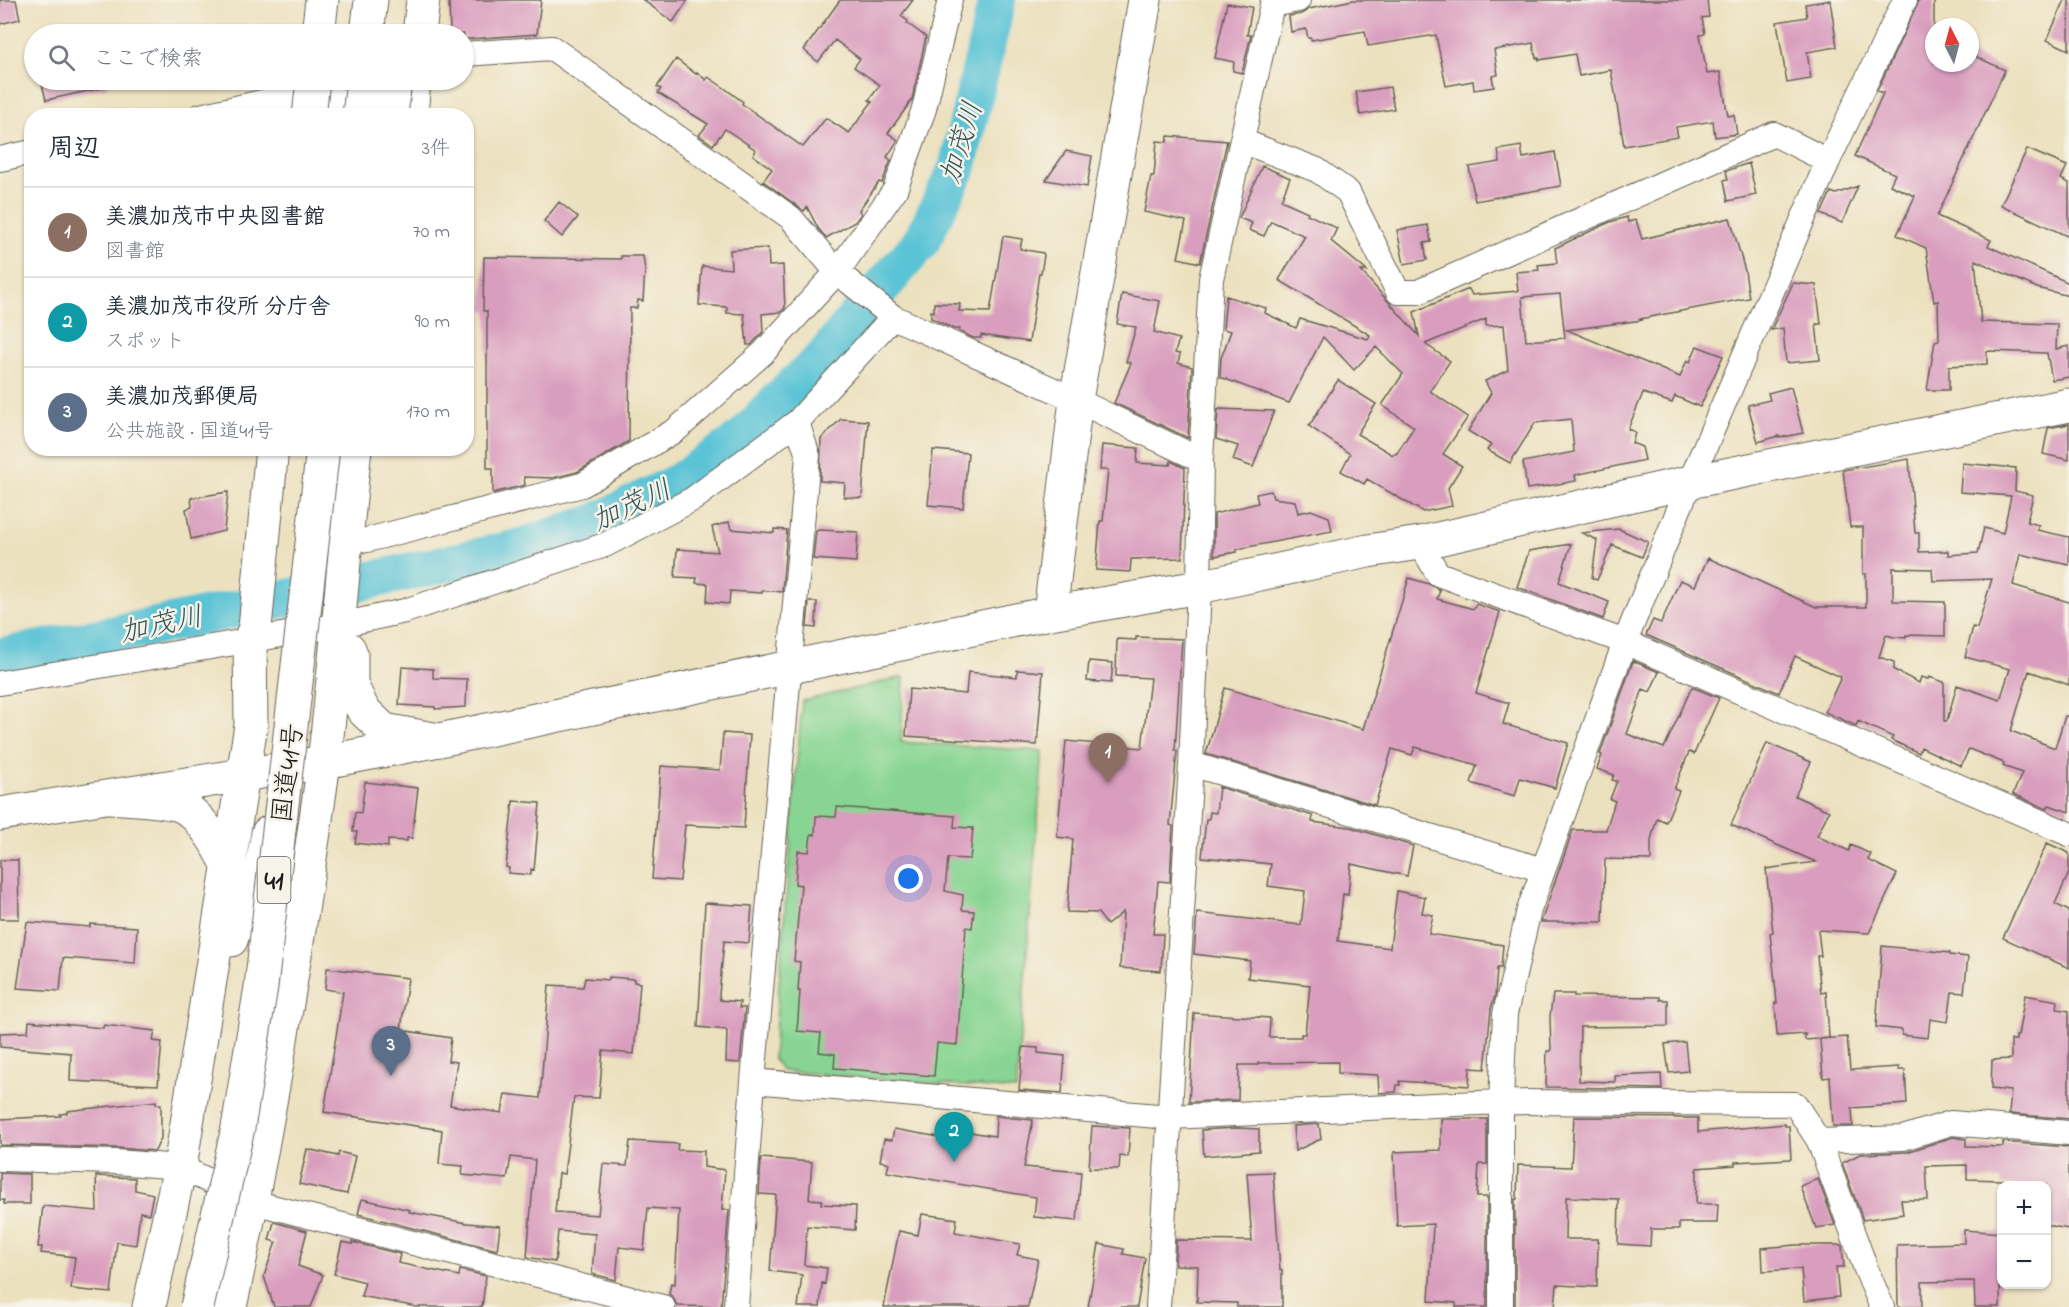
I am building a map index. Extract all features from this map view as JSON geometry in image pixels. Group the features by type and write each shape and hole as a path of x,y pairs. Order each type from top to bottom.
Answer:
{"main road":[{"path":"300,24 302,0"},
{"path":"319,24 322,0"},
{"path":"369,24 371,0"},
{"path":"379,24 382,0"},
{"path":"401,24 404,0"},
{"path":"420,24 423,0"},
{"path":"1050,613 1076,400 1145,0"},
{"path":"360,108 362,90"},
{"path":"371,108 373,90"},
{"path":"400,90 407,105"},
{"path":"0,814 324,762 439,740 1050,613 1199,587 1368,551 1420,543 1690,482 2069,405"},
{"path":"149,1307 180,1167 250,724 249,632 255,456"},
{"path":"252,575 264,524 271,456"},
{"name":"国道41号","path":"197,1307 238,1128 261,987 321,456"},
{"name":"国道41号","path":"211,1307 239,1187 277,961 292,846 334,456"},
{"path":"230,1307 253,1202 284,1027 324,762 347,573 354,456"},
{"path":"243,775 283,751 347,573 375,456"},
{"path":"347,573 351,684 363,710 384,730 439,740"},
{"path":"200,1047 217,1010 228,946 262,866 272,814 324,762"},
{"path":"111,796 178,804 200,821 220,847 229,867"}],"street":[{"path":"0,683 249,632 347,573 582,484 676,430 763,353 837,272 895,190 924,109 950,0"},
{"path":"1158,1307 1191,764 1199,587 1201,460 1211,279 1272,2 1298,0"},
{"path":"1501,1307 1501,1102 1505,1014 1529,910 1625,642 1690,482 1828,161 1905,0"},
{"path":"474,53 552,48 791,218 837,272 893,317 1201,460"},
{"path":"242,108 300,97 407,105"},
{"path":"1242,141 1317,170 1348,192 1398,292 1418,292 1774,134 1828,161"},
{"path":"0,159 24,154"},
{"path":"347,573 405,611 605,545 693,500 796,422 893,317"},
{"path":"736,1307 753,1081 808,456 796,422"},
{"path":"1420,543 1438,574 1625,642 2069,834"},
{"path":"1191,764 1543,870"},
{"path":"753,1081 1169,1117 1501,1102 1795,1104 1819,1141 1882,1307"},
{"path":"1819,1141 1903,1138 1951,1123 2069,1133"},
{"path":"0,1159 116,1162 180,1167 253,1202 663,1307"}],"green space":[{"path":"904,677 901,742 1043,751 1016,1090 782,1071 773,1058 802,701"}],"building":[{"path":"0,0 16,0 20,19 0,24"},
{"path":"449,0 541,0 537,34 474,38 474,24 450,24"},
{"path":"643,0 688,0 673,22"},
{"path":"840,0 913,0 901,16 926,37 912,100 888,133 898,140 887,157 891,160 882,183 879,182 859,210 861,214 855,222 826,238 807,207 804,211 763,181 772,169 753,155 756,150 725,129 713,145 699,135 708,124 658,93 661,89 657,87 676,59 706,80 708,77 723,87 743,102 742,104 803,147 826,118 849,133 872,102 869,100 880,85 854,67 860,59 835,40 818,62 804,50"},
{"path":"1353,0 1707,0 1709,17 1702,18 1705,34 1700,35 1707,74 1720,72 1728,116 1734,115 1737,134 1715,137 1713,121 1676,127 1678,137 1624,146 1611,70 1579,76 1575,54 1539,60 1536,58 1533,43 1494,50 1498,75 1492,76 1494,87 1474,90 1473,81 1446,86 1436,35 1368,46 1365,31 1311,40 1308,38 1306,29 1291,32 1289,16 1301,14 1309,9"},
{"path":"1830,0 1837,47 1807,52 1811,79 1787,83 1777,22 1807,17 1805,4"},
{"path":"1919,0 1934,0 1934,18 1925,18 1925,72 1979,72 1979,58 2005,70 1937,216 1991,240 1988,246 2069,283 2069,296 2037,288 1975,260 1981,322 2057,324 2056,349 2069,346 2069,377 2052,380 2047,353 1987,351 1987,364 1949,366 1949,390 1927,390 1935,341 1939,340 1938,301 1934,302 1926,248 1897,235 1915,196 1890,185 1895,174 1855,156 1883,93 1877,91"},
{"path":"2065,0 2069,0 2069,50 2047,40"},
{"path":"1227,3 1252,7 1247,35 1251,35 1242,73 1233,71 1234,62 1215,58"},
{"path":"1390,87 1394,109 1360,115 1356,92"},
{"path":"44,90 93,90 46,100"},
{"path":"1168,136 1227,141 1200,263 1178,258 1186,221 1144,212 1151,176 1154,176 1157,141 1167,142"},
{"path":"1521,146 1523,158 1555,152 1561,186 1475,201 1469,167 1500,162 1498,150"},
{"path":"2027,149 2067,166 2061,179 2069,183 2069,237 2001,205"},
{"path":"1066,151 1092,156 1087,187 1046,180"},
{"path":"1749,163 1756,195 1728,201 1724,180 1728,179 1726,171"},
{"path":"1262,166 1290,178 1281,200 1337,228 1331,241 1367,271 1361,271 1419,336 1414,312 1469,289 1472,295 1518,291 1516,272 1539,270 1538,265 1557,263 1555,248 1610,222 1627,217 1628,222 1636,220 1642,239 1730,218 1745,271 1749,298 1640,319 1643,320 1567,330 1680,377 1687,360 1690,362 1697,346 1723,356 1700,407 1675,396 1672,403 1643,393 1628,429 1635,432 1632,443 1642,447 1645,460 1575,475 1576,481 1527,489 1523,462 1574,452 1571,419 1535,423 1510,463 1487,450 1491,445 1468,431 1491,393 1485,381 1508,370 1504,325 1486,326 1486,319 1425,344 1450,361 1430,391 1468,417 1443,454 1462,466 1448,488 1452,506 1423,512 1367,479 1364,484 1341,471 1350,454 1309,426 1338,380 1376,404 1357,434 1393,455 1396,454 1414,427 1382,405 1403,374 1376,347 1354,370 1323,337 1289,403 1220,377 1221,358 1231,331 1223,329 1226,296 1266,308 1265,313 1296,328 1300,319 1368,339 1370,335 1279,280 1305,236 1271,221 1264,236 1249,230 1252,223 1239,218","holes":["1560,294 1565,338 1526,341 1522,297"]},
{"path":"1858,186 1842,223 1821,214 1831,192 1836,194"},
{"path":"559,202 578,217 562,237 544,221"},
{"path":"1428,225 1431,242 1424,243 1427,260 1404,264 1397,230"},
{"path":"1003,236 1022,239 1020,249 1044,255 1041,273 1039,273 1029,342 981,335 981,338 973,338 959,331 960,329 954,329 931,318 934,303 960,304 959,311 990,312"},
{"path":"768,248 769,266 783,265 785,308 781,312 762,314 763,332 751,345 747,345 744,314 727,313 727,307 699,305 702,266 731,269 730,250"},
{"path":"621,256 643,256 645,270 643,301 638,300 637,308 630,308 629,441 577,472 553,478 524,477 525,485 493,493 493,468 487,468 487,311 483,311 484,257 621,259"},
{"path":"1793,283 1816,285 1821,324 1816,324 1820,360 1786,363 1783,328 1771,330"},
{"path":"1122,294 1160,301 1154,332 1179,339 1175,353 1180,354 1178,363 1192,367 1188,438 1114,403 1131,363 1126,362 1136,327 1117,324"},
{"path":"1791,387 1803,433 1758,442 1748,405 1770,400 1768,393"},
{"path":"1218,409 1274,411 1253,467 1233,460 1238,446 1216,439"},
{"path":"841,419 868,421 862,498 844,497 845,483 820,481 821,439"},
{"path":"2069,424 2069,460 2043,454 2048,428"},
{"path":"1102,445 1138,448 1137,463 1170,465 1171,461 1185,468 1182,558 1131,559 1130,572 1096,570 1100,521 1103,521 1108,470 1100,470"},
{"path":"933,450 968,453 963,508 928,505"},
{"path":"1909,459 1915,533 1919,533 1919,552 1948,551 1948,555 1978,553 1984,528 2003,533 2011,496 1960,492 1962,463 2016,468 2015,491 2033,495 2027,522 2039,525 2037,530 2069,537 2069,565 2020,554 2013,585 2069,602 2069,685 2029,671 2011,731 2055,748 2065,716 2069,716 2069,812 2049,805 2047,809 2013,794 2022,773 2003,766 2004,763 1969,749 1961,766 1921,747 1919,753 1891,740 1893,737 1858,721 1856,726 1825,712 1841,677 1795,656 1779,693 1646,635 1653,620 1661,623 1680,580 1695,586 1708,558 1816,607 1866,607 1863,527 1850,527 1843,470","holes":["1893,568 1932,569 1933,581 1992,579 1977,628 1973,627 1965,657 2010,669 2000,700 1957,685 1947,721 1944,721 1944,682 1921,677 1919,683 1894,670 1894,662 1879,657 1886,635 1906,638 1906,635 1945,636 1945,602 1893,601"]},
{"path":"1271,491 1273,498 1295,501 1298,513 1311,510 1329,517 1332,531 1237,549 1237,552 1214,556 1214,514 1258,503 1256,494"},
{"path":"228,492 224,531 191,539 186,509 192,507 191,498"},
{"path":"729,522 731,529 774,533 774,529 787,530 782,592 730,591 729,604 707,602 708,584 696,583 697,578 675,577 677,549 718,552 712,527"},
{"path":"1619,529 1648,542 1642,557 1612,545 1597,580 1592,578 1597,540 1582,533"},
{"path":"816,531 858,532 856,562 813,559"},
{"path":"1571,544 1559,582 1609,602 1603,619 1517,587 1529,551"},
{"path":"1409,578 1440,590 1437,599 1474,609 1476,604 1500,612 1476,693 1509,703 1503,724 1568,743 1555,788 1520,778 1515,796 1471,783 1477,765 1415,747 1412,755 1392,749 1375,805 1206,754 1225,688 1363,729"},
{"path":"809,602 817,602 816,628 807,627"},
{"path":"1136,637 1182,639 1175,751 1177,751 1170,825 1173,826 1170,882 1158,881 1153,934 1163,934 1161,971 1120,968 1123,912 1107,925 1098,913 1067,912 1073,839 1057,837 1066,741 1142,748 1150,678 1116,676 1117,639 1136,640"},
{"path":"1089,661 1113,663 1111,683 1087,681"},
{"path":"1633,661 1659,672 1650,692 1643,689 1627,734 1664,748 1692,687 1719,698 1694,754 1689,752 1674,789 1679,791 1666,822 1657,818 1651,840 1651,860 1605,859 1603,922 1541,922 1573,830 1606,830 1615,801 1610,799 1617,781 1612,780 1614,775 1597,769 1602,755 1600,754"},
{"path":"402,667 433,669 433,678 467,679 466,707 435,709 435,707 399,705"},
{"path":"1017,670 1043,672 1037,745 906,736 909,689 966,694 968,672 1017,677"},
{"path":"723,733 750,735 744,828 685,825 680,881 652,879 661,766 720,770"},
{"path":"1767,743 1811,762 1795,796 1829,811 1817,836 1849,851 1851,845 1871,854 1868,860 1897,874 1869,933 1818,930 1821,956 1817,956 1821,993 1826,992 1829,1038 1805,1040 1805,1034 1777,1036 1775,1003 1777,1003 1770,933 1773,932 1766,869 1816,862 1731,825"},
{"path":"365,782 418,788 412,838 407,838 407,841 388,840 388,847 355,843 357,832 353,832 355,812 361,813"},
{"path":"1219,787 1313,816 1312,822 1350,827 1413,846 1407,876 1351,864 1348,895 1343,894 1338,941 1390,948 1397,891 1425,897 1422,913 1433,915 1429,934 1503,945 1501,968 1497,968 1495,996 1491,1009 1485,1069 1470,1068 1469,1086 1400,1081 1396,1092 1379,1093 1378,1075 1338,1073 1338,1062 1258,1063 1258,1065 1239,1065 1238,1100 1189,1102 1194,1013 1270,1018 1269,1037 1301,1037 1301,1034 1305,1034 1310,985 1248,978 1250,961 1194,954 1197,913 1301,925 1305,891 1268,886 1271,864 1202,857 1206,819 1209,819 1210,812 1216,813"},
{"path":"513,801 540,803 534,870 531,869 531,875 508,873 509,868 506,867"},
{"path":"837,807 955,816 954,827 973,828 970,859 948,858 945,891 963,895 962,910 974,911 972,928 966,927 957,1045 937,1043 934,1076 834,1068 835,1054 819,1052 821,1033 797,1031 800,962 794,961 801,885 795,884 798,851 809,852 811,834 815,835 816,816 836,817"},
{"path":"2047,843 2069,853 2069,873 2055,904 2069,911 2069,968 2003,938"},
{"path":"0,860 18,860 19,919 0,919"},
{"path":"705,903 752,906 749,943 724,941 719,995 720,1000 740,1002 739,1008 745,1008 740,1063 726,1062 727,1030 698,1027"},
{"path":"27,922 90,927 90,924 137,927 135,963 63,958 60,991 17,988"},
{"path":"1882,946 1968,957 1964,993 1952,992 1948,1022 1930,1019 1928,1038 1902,1035 1902,1030 1876,1027"},
{"path":"327,968 408,978 401,1030 451,1038 448,1061 457,1062 450,1105 502,1113 505,1094 540,1098 549,985 583,987 585,978 609,980 609,977 634,979 634,982 640,983 634,1054 603,1051 599,1098 574,1097 564,1174 559,1173 555,1212 598,1215 603,1164 627,1166 630,1141 678,1144 677,1150 704,1151 704,1167 725,1170 722,1210 729,1210 721,1307 677,1306 669,1294 671,1283 675,1284 679,1210 648,1208 644,1250 619,1247 616,1280 592,1274 595,1234 558,1231 555,1262 527,1257 535,1160 511,1157 507,1179 462,1175 463,1166 439,1164 442,1130 324,1112 343,992 325,989"},
{"path":"1553,994 1660,997 1660,1000 1668,1000 1668,1026 1580,1027 1579,1081 1615,1082 1615,1076 1661,1074 1662,1089 1546,1087 1547,1051 1551,1051 1550,1016"},
{"path":"2025,995 2058,1001 2057,1009 2069,1011 2069,1119 2009,1114 2011,1091 1991,1089 1992,1060 2011,1059 2011,1040 2016,1040 2018,1036"},
{"path":"29,1021 103,1028 104,1025 155,1031 153,1041 162,1042 158,1085 70,1081 71,1053 0,1047 0,1033 28,1032"},
{"path":"1847,1037 1850,1070 1899,1067 1899,1070 1905,1070 1907,1104 1852,1108 1853,1126 1833,1126 1830,1077 1823,1078 1820,1039"},
{"path":"1685,1042 1688,1071 1669,1073 1665,1044"},
{"path":"1023,1047 1038,1048 1038,1053 1065,1056 1062,1093 1019,1090"},
{"path":"156,1101 156,1104 161,1104 161,1138 155,1151 0,1145 0,1119 61,1116 60,1114 67,1113 67,1111"},
{"path":"996,1116 1033,1120 1024,1167 1081,1172 1077,1221 1034,1217 1036,1197 887,1172 889,1163 880,1161 884,1139 892,1140 894,1129 951,1139 952,1129 995,1136"},
{"path":"1574,1117 1698,1118 1698,1132 1785,1124 1789,1126 1791,1159 1735,1162 1735,1165 1697,1168 1696,1204 1718,1204 1717,1223 1679,1223 1679,1229 1651,1229 1650,1246 1618,1244 1619,1199 1566,1197 1565,1239 1598,1239 1597,1287 1557,1285 1555,1307 1515,1307 1515,1199 1517,1199 1518,1165 1571,1167"},
{"path":"1441,1119 1487,1119 1487,1164 1479,1164 1477,1197 1487,1197 1487,1307 1456,1307 1456,1303 1429,1301 1433,1224 1397,1226 1394,1152 1441,1150"},
{"path":"1319,1124 1321,1139 1295,1151 1293,1126"},
{"path":"1092,1126 1130,1128 1128,1157 1120,1156 1119,1169 1089,1168"},
{"path":"1259,1129 1259,1151 1204,1156 1202,1130"},
{"path":"1953,1137 1966,1139 1966,1146 2003,1147 2003,1142 2069,1147 2069,1229 2051,1226 2051,1181 1967,1179 1967,1165 1926,1166 1928,1200 1901,1200 1903,1214 1863,1220 1842,1163 1860,1154 1907,1152"},
{"path":"307,1149 338,1156 339,1152 355,1156 347,1194 299,1184"},
{"path":"761,1158 812,1162 809,1199 822,1200 821,1204 856,1206 855,1230 807,1226 804,1265 827,1268 825,1284 822,1283 820,1307 798,1307 802,1275 770,1271 776,1195 759,1194"},
{"path":"1273,1172 1280,1270 1282,1270 1282,1307 1237,1307 1237,1303 1197,1302 1198,1266 1175,1265 1176,1240 1252,1241 1247,1173"},
{"path":"0,1173 30,1174 30,1204 4,1204 4,1200 0,1200"},
{"path":"96,1176 135,1178 135,1190 153,1194 149,1214 140,1212 136,1245 117,1242 111,1293 71,1289 75,1257 41,1253 42,1247 38,1247 43,1206 97,1211"},
{"path":"1818,1179 1835,1225 1816,1228 1800,1186"},
{"path":"362,1199 410,1210 409,1212 467,1223 500,1226 497,1250 358,1214"},
{"path":"922,1214 957,1219 955,1232 1020,1244 1017,1255 1038,1259 1028,1307 884,1307 899,1231 918,1235"},
{"path":"274,1222 307,1231 298,1266 323,1275 311,1307 274,1307 264,1276 276,1242 269,1240"},
{"path":"1964,1230 1997,1233 1997,1289 2000,1289 2000,1307 1975,1307 1974,1281 1922,1282 1922,1307 1898,1307 1897,1245 1964,1243"},
{"path":"342,1242 352,1244 352,1242 400,1254 398,1263 459,1276 460,1270 486,1276 482,1307 417,1307 361,1296 365,1282 334,1274"},
{"path":"1099,1244 1124,1249 1123,1254 1145,1258 1137,1307 1088,1307"},
{"path":"1842,1245 1844,1267 1836,1267 1839,1297 1804,1301 1801,1269 1763,1271 1762,1248"}],"waterway":[{"name":"加茂川","path":"0,657 176,622 514,549 594,523 680,481 743,438 781,397 824,357 921,242 957,169 997,0"}],"place":[{"name":"美濃加茂市中央図書館","path":"1108,783"},
{"name":"美濃加茂郵便局","path":"391,1076"},
{"name":"美濃加茂市役所 分庁舎","path":"954,1162"}]}
